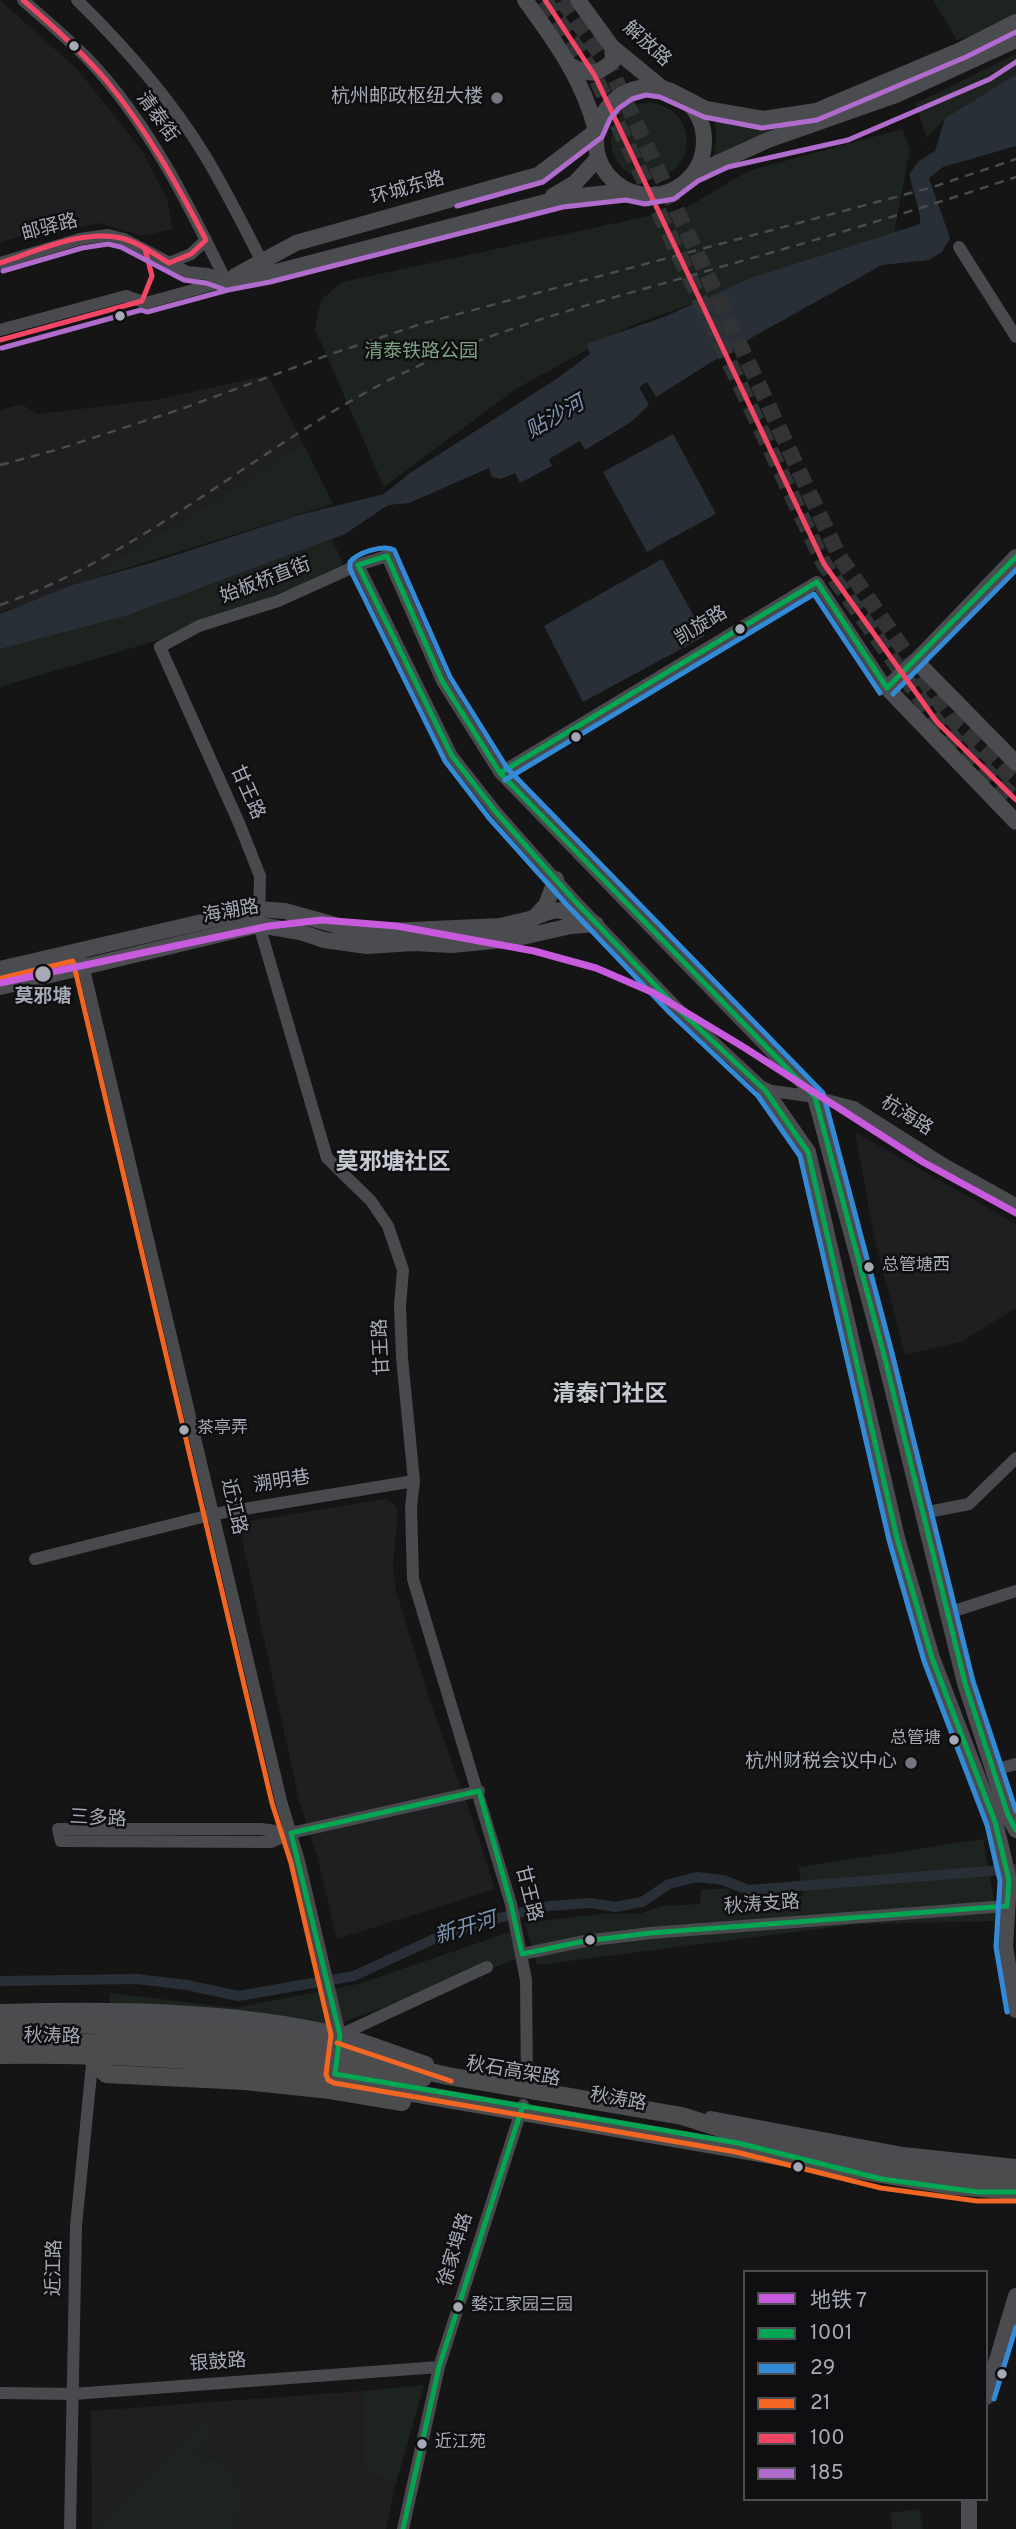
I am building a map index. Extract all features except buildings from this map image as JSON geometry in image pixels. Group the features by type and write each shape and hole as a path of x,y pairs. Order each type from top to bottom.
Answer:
{"highway":[{"path":"0,2022 204,2030 305,2043 448,2076 682,2116 742,2135"},
{"name":"秋石高架路","path":"0,2040 190,2045 276,2054 893,2164 1016,2178"},
{"name":"秋石高架路","path":"0,2057 99,2056 235,2064 273,2069 954,2186 1016,2192"},
{"path":"93,2060 106,2074 246,2081 330,2090 776,2161 818,2163"}],"main road":[{"path":"525,0 571,66 592,113 598,158 605,172 615,183 628,191 645,195 672,191 694,174 1016,22"},
{"name":"解放路","path":"578,0 612,47 663,88"},
{"path":"596,131 602,115 613,101 628,91 645,86 663,88 706,109 763,119 817,117 896,94 1016,40"},
{"path":"571,66 585,74 601,72 613,61 612,47"},
{"path":"679,95 692,107 701,123 705,141 702,158 694,174"},
{"name":"环城东路","path":"265,268 296,243 538,175 596,131"},
{"path":"532,206 575,183 598,158"},
{"path":"532,206 561,198 628,191"},
{"name":"环城东路","path":"226,281 265,268 532,206"},
{"path":"1016,557 887,688 1016,822"},
{"path":"916,661 1016,763"},
{"path":"534,918 546,905 556,879"},
{"name":"海潮路","path":"0,969 79,950 285,911 353,930 500,926 564,910 572,917 571,926"},
{"name":"海潮路","path":"0,987 84,968 258,917 324,940 368,946 413,943 452,945 513,939 596,923"},
{"path":"765,1090 807,1152 897,1538 932,1658 1001,1818 1016,1830"},
{"path":"815,1097 884,1355 965,1683 993,1770 1009,1880 1005,1947 1016,2010"},
{"path":"0,2012 99,2010 247,2019 340,2035 452,2073"},
{"name":"秋涛路","path":"0,2031 235,2040 452,2073 903,2155 1016,2167"},
{"name":"秋涛路","path":"0,2057 93,2060 166,2057 292,2068 738,2143 882,2179 978,2192 1016,2192"},
{"path":"988,2390 1016,2296"},
{"path":"969,2501 969,2529"}],"street":[{"name":"清泰街","path":"23,0 88,59 132,115 170,170 226,281"},
{"name":"清泰街","path":"77,0 119,42 182,122 204,154 265,268"},
{"name":"邮驿路","path":"0,263 80,239 108,235 124,239 187,272 208,274 226,281"},
{"path":"169,263 191,254 206,240"},
{"path":"959,247 1016,337"},
{"name":"环城东路","path":"0,331 126,296 146,303 226,281"},
{"name":"始板桥直街","path":"160,647 199,626 278,601 358,565 387,556 442,681 500,773"},
{"path":"358,565 452,756 496,812 596,923 676,1007 765,1090"},
{"name":"凯旋路","path":"500,773 817,582 887,688"},
{"name":"甘王路","path":"160,647 260,876 258,917 327,1158 364,1194 388,1226 403,1270 400,1306 402,1357 414,1481 411,1507 413,1579 511,1904 526,1980 527,2086"},
{"path":"500,773 815,1097"},
{"name":"近江路","path":"79,950 281,1801 340,2035 335,2074"},
{"name":"杭海路","path":"765,1090 815,1097 854,1107 944,1164 1016,1204"},
{"path":"923,1513 969,1504 1016,1458"},
{"name":"溯明巷","path":"35,1559 214,1514 414,1481"},
{"path":"948,1613 1016,1591"},
{"path":"993,1770 1016,1764"},
{"name":"三多路","path":"291,1833 261,1829 58,1829 61,1841 271,1842 291,1833 478,1791"},
{"name":"秋涛支路","path":"522,1954 585,1941 650,1933 1007,1906"},
{"path":"340,2035 487,1967"},
{"name":"近江路","path":"70,2529 76,2226 99,2010"},
{"name":"徐家埠路","path":"403,2529 439,2367 523,2105"},
{"name":"银鼓路","path":"0,2393 73,2394 439,2367"}],"shaded area":[{"path":"0,0 78,70 143,152 167,199 173,229 142,236 99,223 34,239 21,236 0,242"},
{"path":"268,375 303,443 212,502 75,584 37,601 0,612 0,410 21,404 37,414 156,400"},
{"path":"855,1132 1016,1224 1016,1308 961,1342 905,1355 875,1241"},
{"path":"385,1499 398,1509 393,1567 396,1591 430,1701 495,1889 337,1939 317,1856 299,1800 241,1527 249,1521"},
{"path":"362,2391 363,2470 396,2483 386,2529 92,2529 91,2411"}],"green space":[{"path":"933,0 1016,0 1016,14 984,33 957,40"},
{"path":"1016,54 1016,77 945,118 927,138 915,104"},
{"path":"649,103 664,106 676,114 684,126 687,141 684,156 676,168 664,176 649,179 634,176 622,168 614,156 611,141 614,126 622,114 634,106"},
{"path":"713,118 741,126 787,128 743,142 713,157 716,128"},
{"name":"清泰铁路公园","path":"902,129 910,150 894,233 632,325 516,389 384,487 315,329 321,300 342,282 686,208 748,171"},
{"path":"303,443 333,504 75,584 212,502"},
{"path":"332,539 343,564 297,586 176,635 0,687 0,649 126,616"},
{"path":"983,1839 998,1921 858,1924 537,1965 525,1923 600,1914 639,1914 662,1906 700,1904 701,1890 728,1888 732,1906 803,1896 799,1867"},
{"path":"510,1932 517,1959 343,2022 279,2041 109,2035 110,1993 235,2008 358,1984"},
{"path":"424,2385 396,2483 363,2470 362,2391"},
{"path":"206,2423 217,2432 194,2456 208,2458 226,2466 237,2482 240,2512 230,2529 99,2529"},
{"path":"919,2509 923,2529 892,2529 890,2513"}],"water":[{"name":"贴沙河","path":"1016,75 1016,146 943,167 929,178 950,238 942,252 929,260 882,265 742,343 656,397 647,382 639,387 649,405 631,422 585,450 580,441 549,459 552,466 520,483 515,473 501,479 492,477 489,468 409,503 388,505 345,534 126,616 0,649 0,614 75,584 154,562 299,515 384,494 410,473 555,380 590,354 587,344 666,316 751,278 920,224 909,174 919,161 935,151 945,118"},
{"path":"673,434 716,514 647,552 603,472"},
{"path":"662,559 705,636 583,702 544,626"}],"waterway":[{"name":"新开河","path":"0,1981 137,1979 187,1985 238,1996 354,1976 436,1938 490,1920 549,1906 590,1903 615,1907 642,1902 669,1884 697,1877 723,1880 748,1890 1016,1869"}],"tunnel":[{"path":"545,0 595,76 824,564 937,722 1016,800"},
{"path":"562,0 611,70 839,556 950,717 1016,782"}],"railway":[{"path":"0,465 56,450 184,408 421,324 933,187 1016,159"},
{"path":"0,605 52,584 103,558 345,404 434,359 553,315 829,236 1016,177"}],"metro line":[{"name":"7","path":"0,983 269,926 322,920 397,926 534,951 596,968 654,993 923,1162 1016,1213"}],"transit line":[{"name":"100","path":"0,263 60,243 91,236 121,238 134,242 169,263 191,254 206,240 160,157 120,98 76,48 23,0"},
{"name":"100","path":"545,0 595,76 824,564 937,722 1016,800"},
{"name":"185","path":"457,206 543,182 602,137 610,119 632,99 646,95 660,97 704,117 762,128 817,120 966,57 1016,32"},
{"name":"185","path":"2,348 141,310 147,312 228,290 270,282 563,207 626,200 645,204 674,199 698,181 728,167 848,140 990,79 1016,62"},
{"name":"185","path":"3,271 82,248 108,244 121,247 184,280 223,289"},
{"name":"100","path":"0,340 142,301 152,276 145,249"},
{"name":"29","path":"1007,2012 996,1947 1000,1881 987,1825 924,1661 889,1540 800,1156 758,1096 670,1013 567,905 489,818 445,761 350,569 350,562 358,555 377,549 394,550 450,677 507,768 823,1093 892,1353 973,1681 1016,1811"},
{"name":"1001","path":"1016,1830 1008,1815 965,1683 884,1355 815,1097 500,773 442,681 387,556 358,565 452,756 496,812 573,899 676,1007 765,1090 808,1152 897,1538 932,1658 995,1822 1009,1880 1007,1906 650,1933 585,1941 522,1954 511,1904 479,1791 291,1833 340,2035 335,2074 738,2143 882,2179 978,2192 1016,2192"},
{"name":"1001","path":"887,688 1016,557"},
{"name":"29","path":"893,694 1016,570"},
{"name":"1001","path":"500,773 817,582 887,688"},
{"name":"29","path":"505,780 814,594 880,693"},
{"name":"21","path":"2,978 73,961 272,1803 291,1863 331,2035 326,2074 328,2080 736,2152 881,2188 977,2201 1016,2201"},
{"name":"21","path":"337,2043 451,2081"},
{"name":"1001","path":"403,2529 439,2367 523,2105"},
{"name":"29","path":"994,2399 1016,2327"}],"place":[{"name":"杭州邮政枢纽大楼","path":"497,98"},
{"name":"莫邪塘","path":"43,974"},
{"name":"总管塘西","path":"869,1267"},
{"name":"茶亭弄","path":"184,1430"},
{"name":"总管塘","path":"954,1740"},
{"name":"杭州财税会议中心","path":"911,1763"},
{"name":"婺江家园三园","path":"458,2307"},
{"name":"近江苑","path":"422,2444"}],"district":[{"name":"莫邪塘社区","path":"393,1164"},
{"name":"清泰门社区","path":"610,1396"}]}
